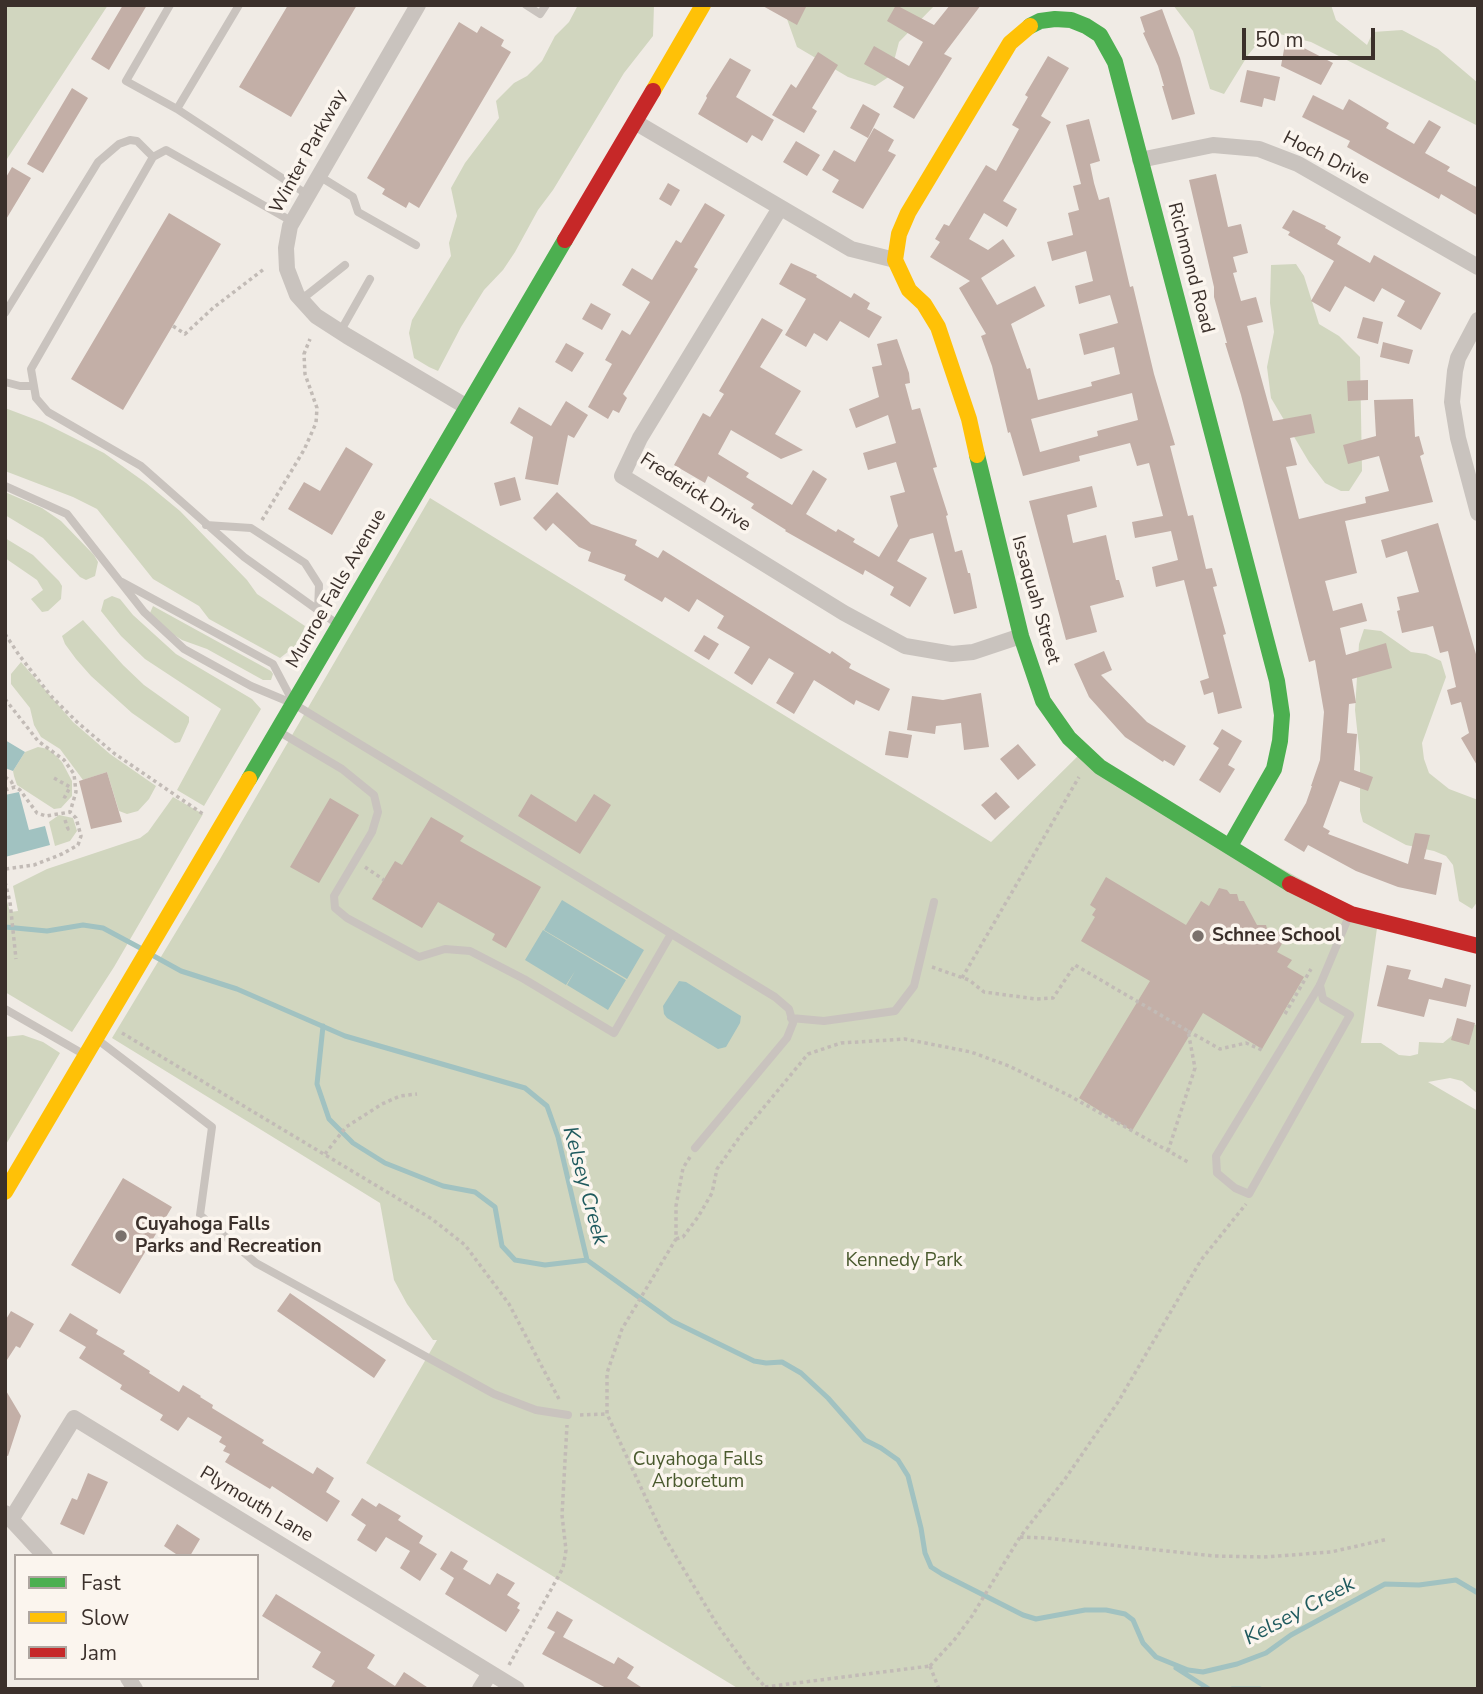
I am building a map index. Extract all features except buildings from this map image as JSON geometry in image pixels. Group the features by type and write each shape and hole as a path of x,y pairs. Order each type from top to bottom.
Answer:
{"street":[{"name":"Winter Parkway","path":"418,5 293,222 286,248 287,269 297,295 316,316 467,407"},
{"name":"Munroe Falls Avenue","path":"5,1192 703,5"},
{"name":"Richmond Road","path":"895,260 899,234 908,213 1010,43 1025,28 1055,19 1071,20 1100,35 1115,62 1277,681 1282,715 1274,769 1230,846"},
{"path":"635,122 851,249 895,260"},
{"name":"Hoch Drive","path":"1140,160 1213,145 1259,149 1298,164 1478,267"},
{"name":"Frederick Drive","path":"780,208 640,438 622,476 838,610 905,646 952,654 973,652 1021,636"},
{"name":"Issaquah Street","path":"895,260 909,290 924,304 938,327 950,358 969,418 989,512 1021,636 1043,701 1069,738 1111,776 1325,903 1351,914 1478,946"},
{"path":"1478,320 1458,358 1452,402 1458,438 1478,513"},
{"name":"Plymouth Lane","path":"9,1516 74,1418 517,1689"},
{"path":"9,1516 43,1554"},
{"path":"481,1689 496,1676"}],"lane":[{"path":"170,5 126,81 177,109 308,195"},
{"path":"177,109 239,5"},
{"path":"526,5 540,14 546,5"},
{"path":"5,313 98,162 119,144 130,140 137,141 153,157"},
{"path":"293,222 166,150 153,157 31,369 36,398 48,412 141,467 244,557 340,626"},
{"path":"319,176 353,197 358,212 416,245"},
{"path":"302,299 345,265"},
{"path":"340,332 370,279"},
{"path":"5,382 34,386"},
{"path":"5,486 67,514 144,612 184,649 251,687 294,704 775,997 789,1009 793,1023 787,1038 695,1148"},
{"path":"206,525 251,528 305,563 319,584 318,611"},
{"path":"120,580 273,664 294,704"},
{"path":"278,731 342,769 374,795 378,812 372,832 334,896 335,908 347,918 419,957 445,949 470,951 524,979 614,1033 671,934"},
{"path":"791,1018 824,1021 895,1011 914,986 934,902"},
{"path":"1320,985 1323,999 1350,1015 1249,1194 1235,1188 1217,1173 1216,1156 1320,985 1351,914"},
{"path":"5,1009 85,1055"},
{"path":"96,1038 212,1127 200,1215 256,1263 495,1394 536,1410 568,1415"}],"path":[{"path":"173,326 185,334 264,269"},
{"path":"262,520 304,450 316,423 317,408 305,374 304,354 310,339"},
{"path":"5,634 43,686 77,722 115,754 203,814"},
{"path":"5,699 38,741 64,760 74,774 76,792 70,812"},
{"path":"5,777 11,781 14,788"},
{"path":"962,978 1079,777"},
{"path":"54,778 71,787 65,797 61,795"},
{"path":"5,790 20,790 37,813 46,816 70,812"},
{"path":"5,869 34,865 78,845 80,828 70,812"},
{"path":"65,820 66,829"},
{"path":"5,882 16,959"},
{"path":"1283,1019 1315,962"},
{"path":"920,963 962,978 984,992 1036,999 1053,998 1075,965 1220,1049 1246,1043 1263,1053 1270,1041"},
{"path":"105,1022 326,1152 432,1219 465,1245 509,1304 568,1415 562,1515 566,1550 563,1568 496,1676"},
{"path":"1168,1151 1195,1068 1188,1031"},
{"path":"676,1239 682,1237 698,1217 712,1193 717,1169 741,1135 808,1054 841,1042 905,1039 971,1052 1009,1066 1068,1095 1188,1162"},
{"path":"326,1152 346,1127 382,1104 400,1096 417,1094"},
{"path":"695,1148 683,1168 676,1206 676,1239 622,1329 607,1373 607,1414 663,1535 718,1626 766,1688 930,1666 955,1639 1020,1537 1065,1479 1118,1402 1201,1260 1245,1207 1249,1194"},
{"path":"568,1415 607,1414"},
{"path":"1020,1537 1214,1556 1264,1558 1320,1553 1388,1539"},
{"path":"930,1666 939,1689"}],"green space":[{"path":"5,5 108,5 5,162"},
{"path":"578,5 654,5 653,36 624,73 538,210 515,252 484,290 438,371 414,358 409,333 412,320 451,256 449,243 457,216 451,188 465,163 499,118 496,101 542,61 555,36 569,22"},
{"path":"782,5 935,5 899,42 890,76 875,86 848,77 797,47"},
{"path":"1173,5 1331,5 1336,20 1367,45 1373,32 1402,30 1438,49 1478,83 1478,126 1311,42 1268,31 1248,55 1224,94 1210,89 1193,31"},
{"path":"1296,264 1304,276 1319,324 1339,336 1360,357 1362,471 1349,491 1341,491 1325,483 1309,462 1271,398 1267,367 1274,332 1270,303 1271,265"},
{"path":"5,408 42,422 104,453 146,483 180,511 247,580 257,594 305,626 298,644 280,658 209,619 199,606 153,579 97,509 5,471"},
{"path":"5,492 42,508 61,521 94,555 98,562 95,576 86,580 80,577 43,538 5,515"},
{"name":"Kennedy Park","path":"430,498 991,842 1083,751 1111,776 1378,921 1361,1043 1381,1043 1399,1055 1410,1056 1418,1054 1419,1042 1443,1043 1460,1029 1478,1024 1478,1094 1462,1081 1450,1078 1428,1082 1478,1111 1478,1689 739,1689 366,1463 437,1340 433,1340 407,1304 394,1280 380,1203 112,1038 220,859"},
{"path":"5,538 33,555 62,586 61,599 48,611 42,612 31,599 43,590 37,580 5,558"},
{"path":"112,596 120,599 133,615 176,654 252,699 261,709 204,806 177,790 221,709 145,659 121,636 101,611 104,600"},
{"path":"153,606 271,671 271,680 263,680 207,649 182,640 150,613"},
{"path":"83,620 144,685 189,717 180,742 175,743 132,713 76,659 62,636"},
{"path":"1364,629 1381,631 1411,652 1426,654 1441,661 1446,677 1422,743 1424,759 1429,773 1449,789 1478,800 1478,901 1472,909 1459,901 1453,865 1446,856 1406,845 1363,822 1360,811 1360,757 1355,710 1359,644"},
{"path":"21,662 73,722 110,754 156,786 138,811 127,814 119,811 107,772 83,780 60,749 41,737 34,725 30,708 11,684 11,674"},
{"path":"38,747 48,749 62,762 72,781 72,796 61,808 54,809 17,785 13,771 25,752"},
{"path":"173,797 203,814 114,967 72,1032 5,992 5,894 10,912 18,911 13,886 47,869 140,838 148,832"},
{"path":"59,815 73,818 77,831 70,841 55,846 49,822"},
{"path":"23,1035 43,1042 60,1053 5,1146 5,1037"}],"water":[{"path":"5,740 25,752 13,771 5,768"},
{"path":"19,792 29,830 45,826 50,845 5,857 5,795"},
{"path":"562,900 644,950 627,979 544,930"},
{"path":"543,930 626,980 608,1010 567,985 575,971 566,985 525,960"},
{"path":"679,981 686,982 741,1016 740,1023 726,1047 718,1049 664,1014 663,1006"}],"waterway":[{"name":"Kelsey Creek","path":"5,927 47,931 83,925 103,928 144,950"},
{"name":"Kelsey Creek","path":"152,955 181,971 237,989 345,1036 525,1088 547,1106 558,1137 587,1260 672,1321 754,1361 782,1362 801,1373 828,1398 865,1440 898,1460 908,1476 925,1553 931,1567 1023,1615 1036,1619 1085,1610 1125,1614 1133,1620 1143,1643 1156,1657 1188,1670 1203,1672 1237,1664 1266,1653 1291,1635 1385,1584 1419,1585 1456,1580 1478,1593"},
{"path":"323,1026 317,1084 329,1119 353,1143 385,1163 443,1186 475,1192 495,1207 502,1246 515,1260 545,1265 587,1260"},
{"path":"1176,1668 1209,1689"},
{"path":"1232,1689 1260,1689"}],"traffic: fast":[{"path":"1030,26 1040,21 1055,19 1071,20 1086,26 1100,35 1115,62 1277,681 1282,715 1274,769 1230,846"},
{"path":"249,779 565,240"},
{"path":"977,455 1021,636 1043,701 1069,738 1100,767 1290,884"}],"traffic: slow":[{"path":"653,91 703,5"},
{"path":"977,455 969,419 938,327 924,304 909,290 895,260 899,234 908,213 1010,43 1030,26"},
{"path":"5,1192 249,779"}],"traffic: jam":[{"path":"565,240 653,91"},
{"path":"1290,884 1351,914 1478,946"}],"place":[{"name":"Schnee School","path":"1198,936"},
{"name":"Cuyahoga Falls Parks and Recreation","path":"121,1236"}],"park label":[{"name":"Cuyahoga Falls Arboretum","path":"698,1471"}]}
